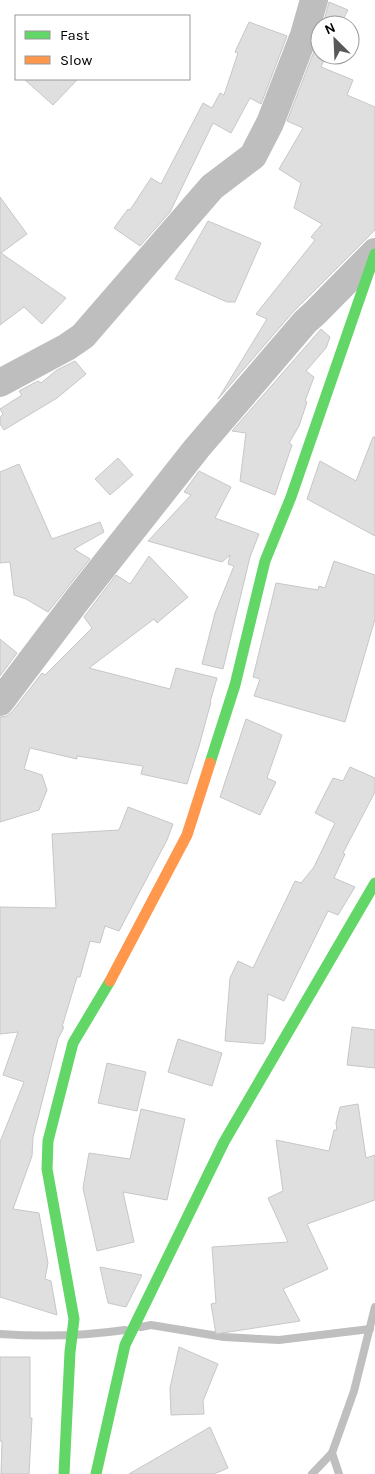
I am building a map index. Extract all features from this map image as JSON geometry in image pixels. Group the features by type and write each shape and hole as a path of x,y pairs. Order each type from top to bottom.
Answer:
{"street":[{"path":"0,383 67,347 83,336 212,187 253,156 270,123 304,35 314,0"},
{"path":"0,702 77,600 197,448 305,322 375,253"},
{"path":"64,1474 70,1352 74,1319 47,1170 48,1141 73,1043 119,965 187,835 234,685 265,561 291,497 375,253"},
{"path":"96,1474 126,1345 143,1308 224,1142 375,883"}],"building":[{"path":"329,2 348,10 345,15 326,15"},
{"path":"249,22 287,36 261,104 250,98 231,133 213,123 170,212 140,246 114,228 128,209 130,210 151,178 161,184 203,103 212,108 220,93 224,95 238,53 235,52"},
{"path":"310,62 310,65 322,65 321,67 353,80 347,95 375,107 375,230 293,312 218,399 267,319 256,314 315,240 311,237 322,224 294,208 301,183 279,169 303,128 287,121"},
{"path":"25,80 77,80 53,105"},
{"path":"0,197 27,234 1,253 66,298 42,324 24,307 0,325"},
{"path":"208,221 261,243 235,302 227,302 175,279"},
{"path":"321,329 330,337 326,348 306,371 314,377 305,401 307,402 299,426 289,443 292,445 275,495 240,481 246,433 232,431"},
{"path":"75,361 86,374 57,398 4,430 0,424 0,417 3,414 0,409 22,395 19,391 38,381 41,383 57,370"},
{"path":"373,437 375,437 375,536 307,499 320,461 356,481"},
{"path":"118,458 133,475 110,495 95,479"},
{"path":"19,464 52,539 100,522 104,532 74,549 90,559 48,612 26,599 14,595 10,562 0,563 0,472"},
{"path":"199,471 231,487 215,518 259,534 250,557 223,669 202,664 215,613 234,566 228,564 230,555 222,562 148,541 191,495 184,492"},
{"path":"149,556 188,597 157,623 154,619 89,668 170,689 176,668 217,678 187,784 141,774 143,766 77,756 77,759 30,748 24,769 42,775 47,790 39,810 0,822 0,717 7,716 12,712 42,673 45,675 92,628 84,617 116,575 130,584"},
{"path":"334,561 375,575 375,619 345,722 254,696 260,679 253,677 276,583 318,590 319,586 325,588"},
{"path":"0,639 17,653 0,676"},
{"path":"246,719 282,735 267,778 276,782 260,815 220,797"},
{"path":"350,767 375,778 375,792 343,853 345,854 334,878 355,887 338,915 328,911 284,1001 268,994 265,1041 263,1044 225,1041 230,978 238,961 253,968 295,881 301,883 314,867 335,823 315,813 333,778 343,781"},
{"path":"128,807 173,824 167,840 119,931 105,926 100,943 90,941 80,977 77,977 62,1027 64,1027 58,1039 33,1137 32,1156 13,1209 39,1213 48,1263 45,1279 51,1281 57,1315 0,1297 0,1142 24,1082 3,1075 18,1032 0,1034 0,907 56,908 52,834 119,830"},
{"path":"352,1027 375,1030 375,1068 347,1065"},
{"path":"178,1039 222,1053 212,1086 168,1072"},
{"path":"107,1063 146,1072 137,1111 98,1103"},
{"path":"358,1104 366,1158 375,1155 375,1200 307,1224 328,1269 283,1289 300,1321 216,1334 211,1304 216,1303 212,1247 288,1242 268,1198 283,1191 276,1140 329,1151 334,1130 337,1130 336,1123 340,1107"},
{"path":"141,1109 185,1119 167,1200 123,1192 134,1242 97,1251 83,1188 89,1153 130,1159"},
{"path":"100,1267 142,1275 126,1307 108,1303"},
{"path":"179,1347 218,1364 203,1401 204,1414 171,1415 170,1388"},
{"path":"0,1357 30,1357 30,1418 32,1418 29,1474 1,1474"},
{"path":"210,1427 228,1468 214,1474 129,1474"}],"waterway":[{"path":"339,1474 332,1453 354,1391 375,1307"},
{"path":"141,1327 151,1325 224,1337 279,1340 370,1329"},
{"path":"0,1334 94,1334 125,1330"},
{"path":"312,1474 332,1453"}],"traffic: fast":[{"path":"210,763 235,685 265,561 291,497 375,254"},
{"path":"96,1474 125,1345 224,1142 375,883"},
{"path":"64,1474 70,1352 74,1319 47,1169 48,1141 73,1043 110,981"}],"traffic: slow":[{"path":"110,981 187,835 210,763"}]}
